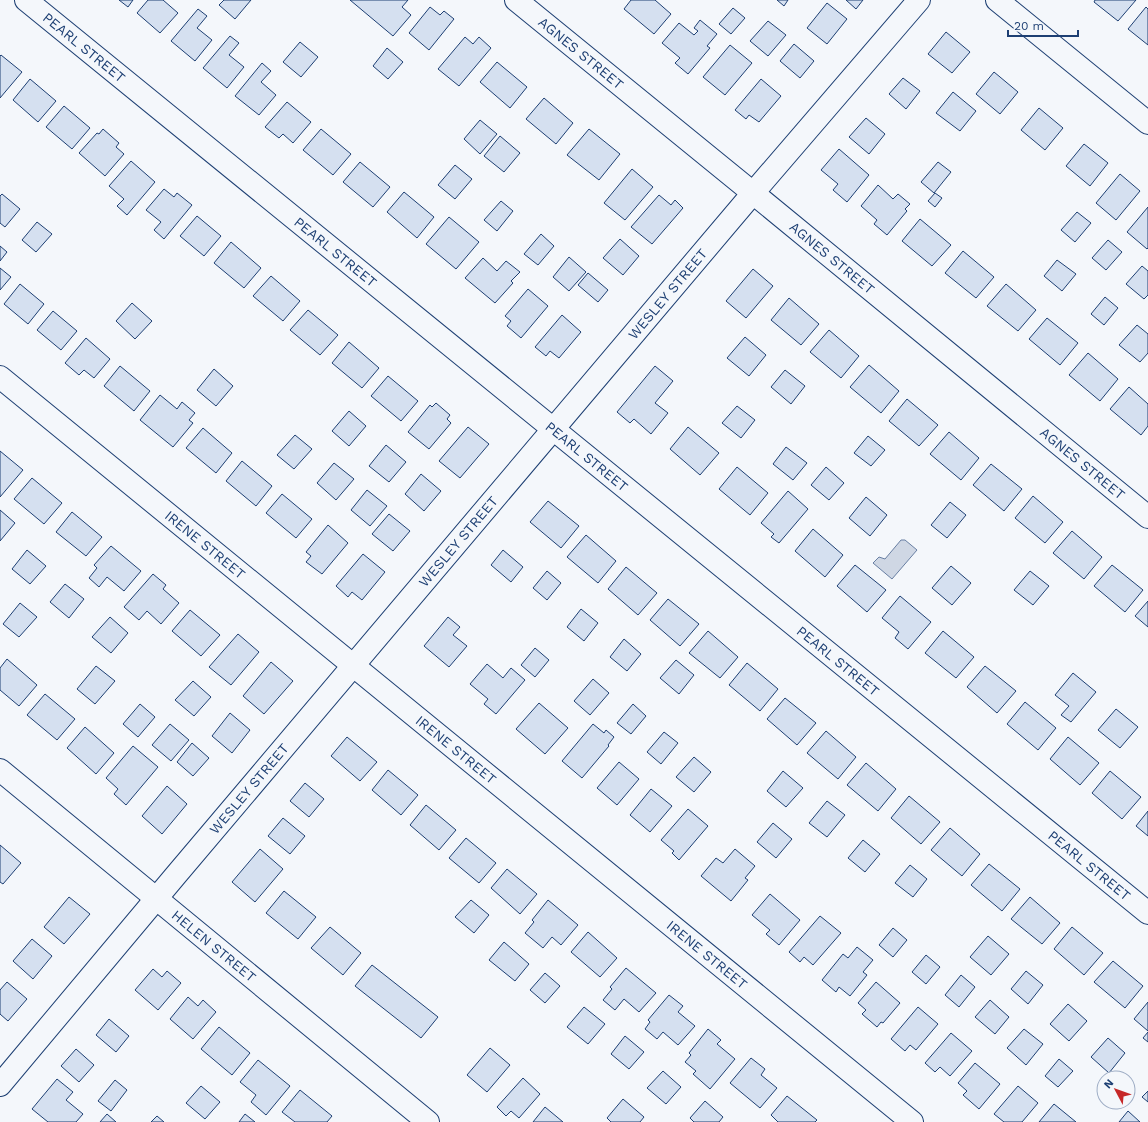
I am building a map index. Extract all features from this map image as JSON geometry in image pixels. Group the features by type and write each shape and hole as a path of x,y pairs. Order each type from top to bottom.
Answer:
{"street":[{"name":"PEARL STREET","path":"26,0 1148,913"},
{"name":"AGNES STREET","path":"516,0 1148,517"},
{"name":"WESLEY STREET","path":"0,1085 353,665 918,0"},
{"path":"997,0 1148,123"},
{"name":"IRENE STREET","path":"0,377 912,1122"},
{"name":"HELEN STREET","path":"0,770 428,1122"}],"shaded area":[{"path":"901,540 905,540 917,550 892,579 873,563 879,557 885,559"}],"building":[{"path":"119,0 133,0 128,7"},
{"path":"148,0 163,0 178,13 160,33 137,13"},
{"path":"224,0 251,0 235,19 219,5"},
{"path":"350,0 408,0 402,7 411,15 393,36"},
{"path":"631,0 655,0 671,14 654,34 624,9"},
{"path":"777,0 788,0 784,6"},
{"path":"846,0 863,0 856,9"},
{"path":"1095,0 1136,0 1118,21 1094,2"},
{"path":"827,3 847,19 827,44 807,28"},
{"path":"430,7 440,15 444,11 454,19 429,50 409,33"},
{"path":"1146,7 1148,9 1148,45 1128,29"},
{"path":"733,8 745,18 731,34 719,24"},
{"path":"198,9 207,16 197,28 212,40 195,61 171,41"},
{"path":"700,20 717,34 707,46 710,48 688,74 675,63 680,58 662,43 679,23 694,35 698,31 694,28"},
{"path":"768,21 786,35 768,56 750,41"},
{"path":"946,32 970,52 952,73 928,54"},
{"path":"230,36 239,43 229,55 244,67 227,88 203,68"},
{"path":"465,37 473,44 479,37 491,48 459,86 438,69"},
{"path":"300,42 318,57 301,77 283,62"},
{"path":"794,44 814,61 800,78 780,61"},
{"path":"730,45 752,63 725,95 703,77"},
{"path":"387,48 403,62 388,79 373,66"},
{"path":"1,55 22,72 0,98 0,56"},
{"path":"497,62 527,87 510,108 480,82"},
{"path":"262,63 271,71 261,82 276,95 259,115 235,96"},
{"path":"994,72 1018,92 1000,114 976,94"},
{"path":"903,78 920,91 906,109 889,94"},
{"path":"30,79 56,101 38,122 13,100"},
{"path":"761,79 781,96 759,122 749,115 746,119 735,110"},
{"path":"953,92 976,111 960,131 936,113"},
{"path":"544,98 573,123 556,144 526,119"},
{"path":"287,102 311,122 293,143 283,134 279,138 265,127"},
{"path":"64,106 90,128 72,149 46,127"},
{"path":"1039,108 1063,128 1045,150 1021,130"},
{"path":"866,118 885,134 869,154 849,137"},
{"path":"480,120 497,134 480,154 464,139"},
{"path":"103,129 119,143 116,147 124,154 105,176 79,153 97,133 99,134"},
{"path":"321,129 351,154 333,175 303,150"},
{"path":"589,129 620,154 599,180 567,155"},
{"path":"500,136 520,153 504,172 484,156"},
{"path":"1084,144 1108,163 1090,186 1066,166"},
{"path":"839,149 869,175 847,202 833,190 838,184 821,170"},
{"path":"131,161 155,182 127,215 117,206 124,199 109,186"},
{"path":"360,162 390,187 373,207 343,182"},
{"path":"938,162 951,172 934,193 921,182"},
{"path":"455,165 472,179 455,199 438,185"},
{"path":"632,169 653,187 625,220 604,203"},
{"path":"1120,174 1140,191 1116,220 1096,203"},
{"path":"878,185 893,199 898,194 910,204 905,209 907,211 887,235 874,224 877,220 861,206"},
{"path":"164,189 174,197 177,193 192,205 164,239 154,230 161,222 146,210"},
{"path":"404,192 434,217 417,238 387,212"},
{"path":"935,193 942,198 935,207 928,201"},
{"path":"2,194 20,209 5,227 0,223 0,196"},
{"path":"659,195 671,205 675,200 683,208 652,244 631,227"},
{"path":"501,201 513,211 497,231 484,220"},
{"path":"1148,207 1148,248 1147,249 1127,232"},
{"path":"1077,212 1091,223 1075,242 1061,230"},
{"path":"197,216 221,236 204,256 180,236"},
{"path":"449,217 479,242 456,269 426,244"},
{"path":"920,219 951,245 932,266 902,241"},
{"path":"37,222 52,234 36,252 22,240"},
{"path":"541,234 554,246 538,265 524,254"},
{"path":"620,239 639,256 623,275 603,258"},
{"path":"1108,240 1122,252 1106,270 1092,258"},
{"path":"231,242 261,268 244,288 214,263"},
{"path":"0,246 7,252 0,261"},
{"path":"963,251 994,277 976,298 945,273"},
{"path":"569,257 586,272 569,291 553,277"},
{"path":"483,258 497,271 506,261 520,272 511,281 513,283 495,303 465,278"},
{"path":"1057,260 1076,274 1062,291 1044,276"},
{"path":"1142,266 1148,271 1148,295 1144,299 1126,284"},
{"path":"0,268 11,277 0,290"},
{"path":"753,269 773,286 746,318 726,301"},
{"path":"588,273 608,290 598,302 578,285"},
{"path":"271,276 300,301 283,321 253,296"},
{"path":"20,284 44,304 28,324 4,304"},
{"path":"1006,284 1036,310 1018,331 987,306"},
{"path":"528,289 548,306 521,338 507,326 511,321 505,316"},
{"path":"1105,297 1118,308 1104,325 1091,314"},
{"path":"789,298 819,324 801,345 771,320"},
{"path":"132,303 152,321 135,339 116,321"},
{"path":"308,310 338,335 320,355 290,330"},
{"path":"53,311 77,331 61,350 37,330"},
{"path":"562,315 581,332 559,358 550,351 546,356 535,347"},
{"path":"1047,318 1078,343 1060,365 1029,339"},
{"path":"1137,325 1148,334 1148,353 1140,362 1119,345"},
{"path":"829,330 859,356 841,378 810,352"},
{"path":"745,337 766,355 749,376 727,358"},
{"path":"86,338 110,359 94,378 84,370 79,375 65,363"},
{"path":"349,342 379,368 362,388 332,363"},
{"path":"1088,353 1118,379 1100,401 1069,375"},
{"path":"869,365 899,391 881,413 850,387"},
{"path":"120,366 150,391 134,411 104,386"},
{"path":"655,366 673,381 655,403 668,413 651,434 634,419 630,423 617,412"},
{"path":"214,369 233,386 216,406 197,390"},
{"path":"785,370 805,386 791,404 771,387"},
{"path":"388,376 418,401 401,421 371,396"},
{"path":"1129,387 1148,404 1148,426 1141,435 1110,409"},
{"path":"160,395 177,409 182,402 195,413 189,420 193,423 173,447 140,420"},
{"path":"907,399 938,425 919,446 889,421"},
{"path":"436,403 450,415 447,419 451,423 429,449 408,432 430,405 432,407"},
{"path":"737,406 755,420 741,438 722,423"},
{"path":"349,411 366,426 349,446 332,431"},
{"path":"468,427 489,444 460,478 439,461"},
{"path":"688,427 719,453 700,475 670,449"},
{"path":"203,428 232,453 216,473 186,448"},
{"path":"949,432 979,458 961,480 930,454"},
{"path":"295,435 312,449 294,469 277,455"},
{"path":"868,436 885,450 871,466 854,453"},
{"path":"386,445 406,462 389,482 369,466"},
{"path":"786,447 807,463 793,480 773,464"},
{"path":"0,451 23,470 0,497"},
{"path":"242,461 272,486 256,506 226,481"},
{"path":"334,463 354,479 336,500 317,483"},
{"path":"991,464 1022,489 1004,511 973,485"},
{"path":"737,467 768,493 750,515 719,489"},
{"path":"826,467 844,483 829,500 811,485"},
{"path":"421,474 441,491 424,511 405,494"},
{"path":"32,478 62,503 44,524 14,499"},
{"path":"367,490 387,506 370,526 351,510"},
{"path":"788,491 808,509 779,543 771,537 774,534 761,523"},
{"path":"282,494 312,519 296,538 266,513"},
{"path":"1033,496 1063,522 1045,543 1015,518"},
{"path":"866,497 887,515 870,536 849,518"},
{"path":"548,501 579,526 561,548 530,522"},
{"path":"950,502 966,515 947,538 931,525"},
{"path":"0,510 15,523 0,541"},
{"path":"72,512 102,537 86,556 56,532"},
{"path":"389,514 410,531 393,551 372,534"},
{"path":"328,525 348,543 322,574 306,562 311,556 306,552"},
{"path":"813,529 843,555 825,577 795,551"},
{"path":"1072,531 1102,557 1084,579 1053,553"},
{"path":"586,535 616,561 598,583 567,557"},
{"path":"111,546 141,571 124,591 107,577 99,587 89,578 97,568 94,565"},
{"path":"27,550 46,566 30,584 12,569"},
{"path":"503,550 523,567 511,582 491,565"},
{"path":"363,554 385,572 362,600 352,592 348,597 336,586"},
{"path":"855,565 886,590 867,612 837,586"},
{"path":"1112,565 1143,590 1125,612 1094,586"},
{"path":"951,566 971,583 952,605 932,588"},
{"path":"626,567 657,593 638,615 608,589"},
{"path":"547,571 561,583 547,600 533,588"},
{"path":"1030,571 1049,586 1033,605 1014,590"},
{"path":"153,574 166,585 163,589 179,603 161,624 147,611 139,620 124,607"},
{"path":"65,584 84,599 69,618 50,602"},
{"path":"900,596 931,622 908,649 895,638 899,632 882,618"},
{"path":"668,599 699,624 680,646 650,620"},
{"path":"1148,601 1148,627 1135,616"},
{"path":"20,603 37,617 19,637 3,624"},
{"path":"581,609 598,623 584,641 567,627"},
{"path":"190,610 220,635 201,656 172,631"},
{"path":"110,617 128,633 111,653 92,637"},
{"path":"448,617 460,627 453,635 467,646 449,667 424,646"},
{"path":"708,631 738,657 720,678 689,653"},
{"path":"943,631 974,657 956,678 925,653"},
{"path":"238,634 259,652 231,685 209,667"},
{"path":"624,639 641,654 627,671 610,657"},
{"path":"535,648 549,660 535,677 521,665"},
{"path":"7,659 37,685 19,706 0,690 0,668"},
{"path":"676,660 694,675 679,694 660,678"},
{"path":"271,662 293,681 264,714 243,696"},
{"path":"747,663 778,689 760,711 729,685"},
{"path":"487,664 503,678 511,668 525,680 496,714 484,704 488,699 470,684"},
{"path":"96,666 115,681 95,704 77,689"},
{"path":"985,666 1016,691 997,713 967,687"},
{"path":"1073,673 1096,692 1071,722 1061,715 1069,706 1055,695"},
{"path":"593,679 609,693 590,715 574,701"},
{"path":"193,681 211,697 194,716 175,700"},
{"path":"45,694 75,719 57,740 27,715"},
{"path":"785,698 816,723 797,745 767,719"},
{"path":"1025,702 1056,728 1038,750 1007,724"},
{"path":"539,703 568,728 545,754 516,729"},
{"path":"140,704 155,717 138,737 123,724"},
{"path":"633,704 646,716 631,734 617,723"},
{"path":"1116,709 1138,727 1120,748 1098,730"},
{"path":"230,713 250,730 232,753 212,736"},
{"path":"170,724 189,740 171,761 152,745"},
{"path":"593,724 604,733 606,730 614,737 608,745 609,746 582,778 562,761"},
{"path":"85,727 114,753 96,774 67,748"},
{"path":"826,731 856,757 838,779 807,753"},
{"path":"664,732 678,743 661,764 647,752"},
{"path":"347,737 377,762 360,781 331,756"},
{"path":"1068,737 1099,763 1080,785 1050,759"},
{"path":"192,743 209,758 193,776 177,762"},
{"path":"133,746 158,767 126,805 114,794 118,789 106,778"},
{"path":"694,757 711,772 694,792 676,777"},
{"path":"619,762 639,779 617,805 597,788"},
{"path":"866,763 896,789 878,811 847,785"},
{"path":"388,770 418,795 401,815 372,790"},
{"path":"783,771 803,788 786,807 767,791"},
{"path":"1110,771 1141,797 1122,819 1092,793"},
{"path":"305,783 324,799 309,817 290,801"},
{"path":"167,786 187,804 162,834 142,816"},
{"path":"651,789 672,806 650,832 630,815"},
{"path":"909,796 940,822 921,844 891,818"},
{"path":"827,801 845,815 827,837 809,823"},
{"path":"426,805 456,830 439,850 410,825"},
{"path":"688,809 708,826 679,860 672,853 674,851 661,840"},
{"path":"1148,811 1148,836 1136,826"},
{"path":"283,818 305,836 290,854 268,836"},
{"path":"773,823 792,839 776,858 757,842"},
{"path":"950,828 980,854 962,876 931,850"},
{"path":"466,838 496,863 479,883 449,858"},
{"path":"863,840 880,854 865,872 848,858"},
{"path":"0,845 21,863 3,884 0,882"},
{"path":"260,849 283,869 255,902 232,882"},
{"path":"735,849 755,866 745,878 748,880 731,901 701,876 716,858 723,863"},
{"path":"989,864 1020,889 1002,911 971,885"},
{"path":"910,865 927,879 913,897 895,883"},
{"path":"507,869 537,894 520,914 491,888"},
{"path":"284,891 316,917 298,939 266,913"},
{"path":"770,894 800,920 779,945 766,934 770,930 752,915"},
{"path":"69,897 90,914 64,944 44,927"},
{"path":"1030,897 1060,923 1042,944 1011,919"},
{"path":"471,900 489,915 474,933 455,917"},
{"path":"548,900 578,925 561,945 552,937 543,948 525,933 534,922 532,920"},
{"path":"820,916 841,933 813,965 804,957 800,962 789,952"},
{"path":"330,927 361,953 343,975 311,948"},
{"path":"1072,927 1103,953 1084,975 1054,949"},
{"path":"893,928 907,940 893,957 879,945"},
{"path":"588,932 617,958 600,977 571,952"},
{"path":"988,936 1009,954 991,975 970,957"},
{"path":"32,939 52,956 33,979 13,961"},
{"path":"504,942 529,964 515,981 489,960"},
{"path":"857,947 873,960 863,972 867,975 850,996 839,987 836,992 822,980 843,954 848,958"},
{"path":"926,955 940,967 926,984 912,972"},
{"path":"1113,961 1143,986 1125,1008 1094,982"},
{"path":"372,965 438,1017 421,1038 355,986"},
{"path":"626,968 656,993 639,1012 624,999 615,1010 603,1000 612,989 610,987"},
{"path":"153,969 162,977 167,971 181,983 158,1010 135,990"},
{"path":"1026,971 1043,985 1028,1004 1011,989"},
{"path":"545,973 560,986 545,1003 530,990"},
{"path":"961,975 975,987 959,1007 945,995"},
{"path":"7,982 27,999 8,1021 0,1014 0,990"},
{"path":"876,982 900,1003 883,1023 881,1022 877,1027 862,1014 866,1010 858,1003"},
{"path":"669,995 683,1006 678,1012 695,1026 678,1045 663,1032 657,1039 645,1029 650,1022 648,1020"},
{"path":"188,997 198,1006 203,1000 216,1012 193,1039 170,1019"},
{"path":"990,1000 1009,1017 995,1034 975,1017"},
{"path":"1148,1002 1148,1031 1134,1019"},
{"path":"1068,1004 1087,1021 1069,1041 1050,1024"},
{"path":"584,1007 605,1024 588,1044 567,1027"},
{"path":"918,1007 938,1024 916,1050 910,1045 905,1051 891,1039"},
{"path":"109,1019 129,1036 116,1052 96,1035"},
{"path":"219,1027 250,1053 232,1075 201,1049"},
{"path":"708,1029 721,1040 717,1044 735,1059 710,1089 693,1074 696,1071 685,1062 691,1055 689,1053"},
{"path":"1024,1029 1043,1044 1026,1065 1007,1048"},
{"path":"1148,1032 1148,1042 1143,1038"},
{"path":"951,1033 972,1051 950,1076 940,1067 935,1072 925,1063"},
{"path":"625,1036 644,1052 629,1069 611,1054"},
{"path":"1108,1038 1125,1053 1111,1070 1106,1070 1091,1057"},
{"path":"490,1048 510,1065 487,1092 467,1075"},
{"path":"76,1049 94,1065 79,1082 61,1066"},
{"path":"751,1058 765,1069 761,1075 777,1088 760,1108 730,1083"},
{"path":"1059,1059 1073,1071 1058,1087 1045,1076"},
{"path":"258,1060 290,1086 266,1115 251,1102 256,1095 240,1082"},
{"path":"975,1063 1000,1084 979,1109 963,1095 967,1091 958,1083"},
{"path":"663,1071 681,1087 666,1104 647,1088"},
{"path":"523,1078 540,1094 519,1118 511,1111 506,1116 497,1107"},
{"path":"57,1079 73,1092 66,1100 83,1114 76,1122 48,1122 32,1109"},
{"path":"115,1080 127,1090 111,1111 98,1101"},
{"path":"201,1086 220,1102 205,1119 186,1103"},
{"path":"1018,1086 1038,1103 1022,1122 1004,1122 994,1114"},
{"path":"300,1090 332,1116 327,1122 295,1122 282,1112"},
{"path":"1148,1091 1148,1102 1142,1097"},
{"path":"787,1096 817,1120 815,1122 778,1122 771,1115"},
{"path":"623,1099 644,1117 640,1122 611,1122 607,1118"},
{"path":"705,1101 723,1117 719,1122 694,1122 690,1118"},
{"path":"1054,1104 1076,1122 1039,1122"},
{"path":"545,1107 563,1122 533,1122"},
{"path":"1128,1111 1140,1122 1119,1122"},
{"path":"107,1114 116,1122 100,1122"},
{"path":"245,1114 255,1122 239,1122"},
{"path":"157,1116 164,1122 151,1122"}]}
